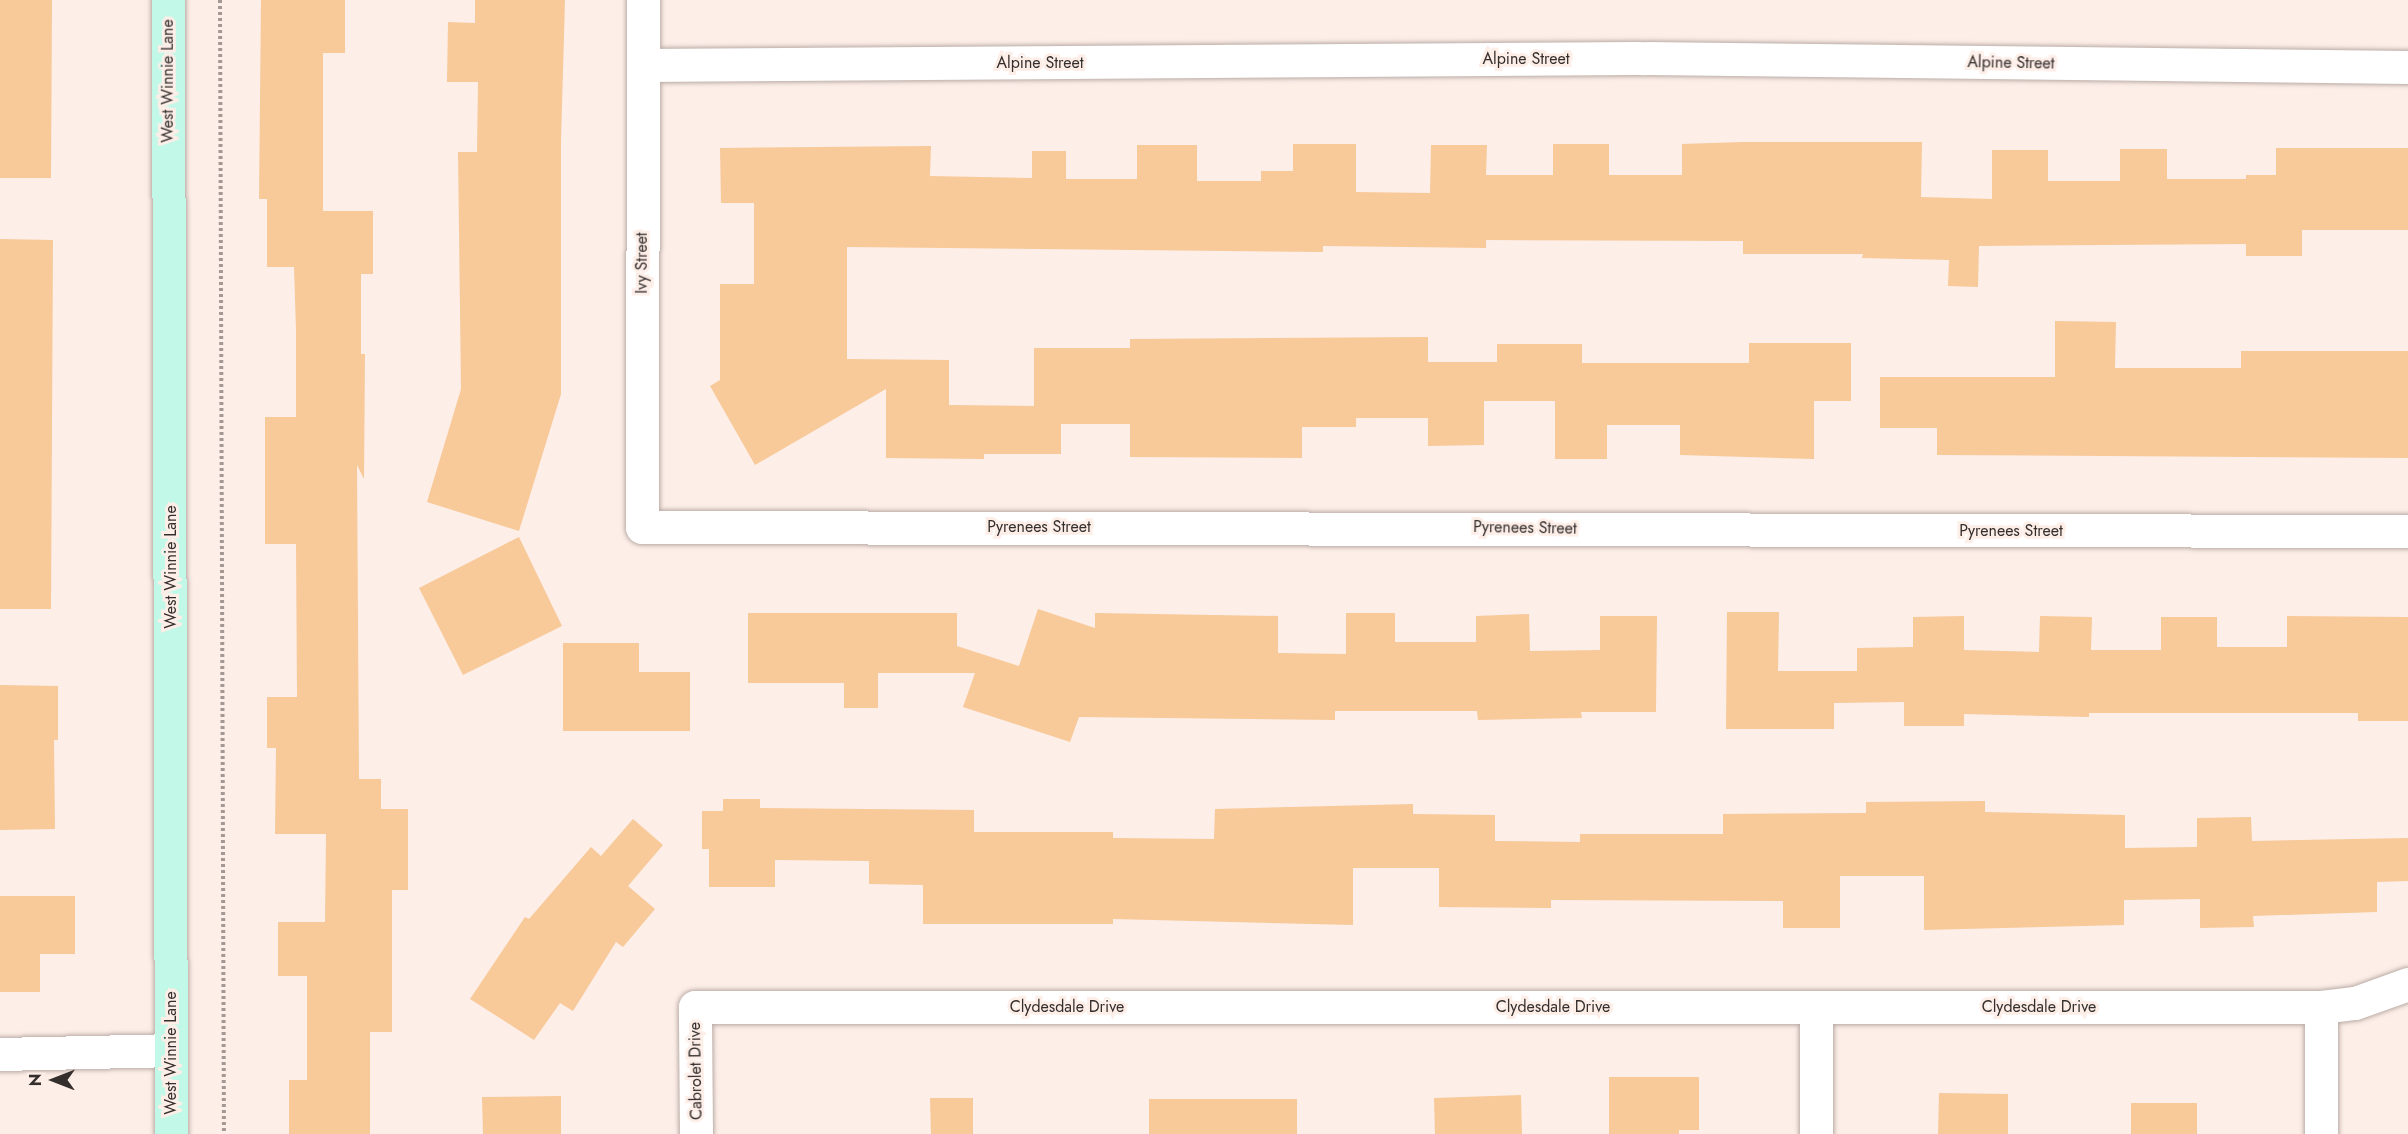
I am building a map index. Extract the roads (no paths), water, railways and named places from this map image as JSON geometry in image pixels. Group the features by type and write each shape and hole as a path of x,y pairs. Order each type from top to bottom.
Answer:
{"street":[{"name":"West Winnie Lane","path":"168,0 171,1134"},
{"name":"Ivy Street","path":"642,527 643,0"},
{"name":"Alpine Street","path":"643,65 1635,58 2408,67"},
{"name":"Pyrenees Street","path":"642,527 2408,531"},
{"name":"Clydesdale Drive","path":"695,1007 2321,1007 2355,1003 2408,984"},
{"name":"Cabrolet Drive","path":"695,1007 696,1134"},
{"path":"1816,1007 1816,1134"},
{"path":"2321,1007 2321,1134"},
{"path":"0,1054 170,1050"}]}
